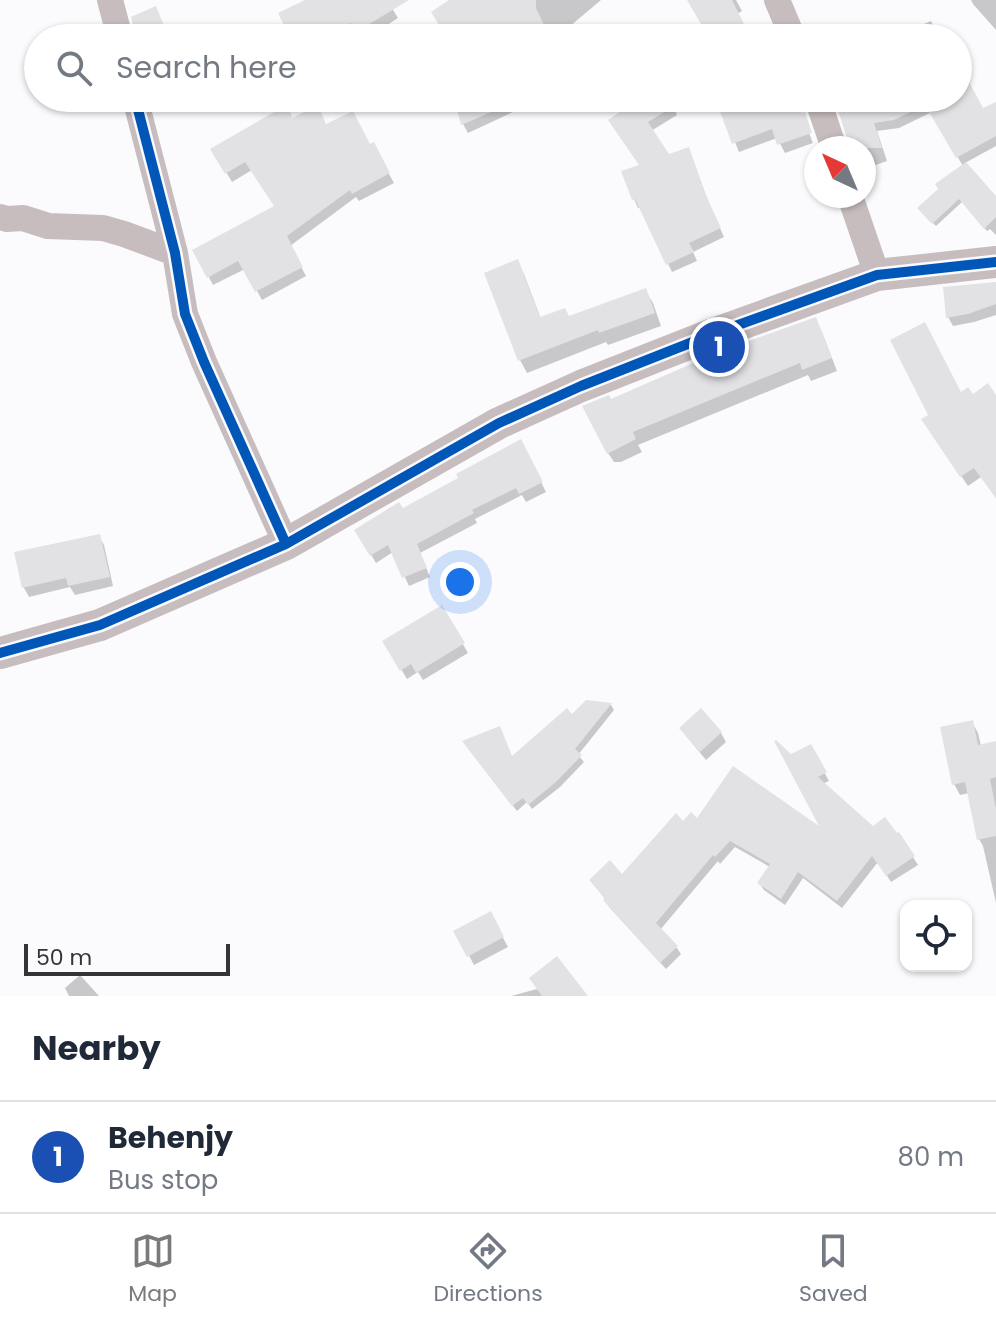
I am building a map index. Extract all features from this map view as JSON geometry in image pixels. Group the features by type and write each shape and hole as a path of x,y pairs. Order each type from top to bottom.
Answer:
{"street":[{"path":"110,0 116,24"},
{"path":"777,0 787,24"},
{"path":"139,112 175,253 185,314 286,544"},
{"path":"822,112 830,136"},
{"path":"854,208 877,275"},
{"path":"0,217 23,218 48,226 103,228 175,253"},
{"path":"0,653 100,625 286,544 499,423 713,334 877,275 996,262"}],"building":[{"path":"305,0 409,0 369,24 283,24 278,13"},
{"path":"449,0 536,0 543,24 438,24 431,12"},
{"path":"687,0 732,0 744,24 701,24"},
{"path":"156,6 163,24 133,24 131,17"},
{"path":"972,87 983,108 996,102 996,136 956,158 929,112 972,112"},
{"path":"274,112 290,112 292,118 304,112 321,112 326,124 354,112 390,173 352,194 350,190 287,236 303,267 255,292 238,261 207,278 192,250 274,206 245,162 225,174 210,149"},
{"path":"458,112 491,112 461,125"},
{"path":"620,112 664,112 648,122 669,154 689,147 721,228 689,243 694,252 666,265 635,199 632,200 621,171 639,165 608,120"},
{"path":"720,112 805,112 812,133 777,145 772,129 732,144"},
{"path":"839,112 911,112 894,120 874,123 882,148 876,148 876,136 846,136"},
{"path":"966,162 996,196 996,217 984,229 959,199 932,224 917,208 938,189 935,184"},
{"path":"518,259 540,317 565,308 569,316 646,288 655,313 599,333 598,330 518,361 484,273"},
{"path":"996,282 996,304 946,318 943,287"},
{"path":"816,317 832,358 802,370 800,363 633,432 636,439 607,454 582,406 609,395 611,399 723,350"},
{"path":"925,322 961,392 968,387 973,394 988,383 996,395 996,498 974,468 960,477 921,419 928,415 890,340"},
{"path":"521,439 543,482 519,494 516,488 472,510 474,513 417,544 427,568 402,578 388,545 370,556 354,530 399,502 403,508 458,478 456,474"},
{"path":"100,534 110,577 68,586 66,578 22,588 14,552"},
{"path":"442,605 465,643 416,673 411,664 400,671 382,641"},
{"path":"586,700 612,703 575,749 582,755 528,805 523,798 512,806 462,741 500,726 512,756 567,708 572,714"},
{"path":"701,708 722,732 700,752 679,728"},
{"path":"973,720 978,745 996,741 996,777 990,779 996,809 996,836 977,840 965,782 952,785 940,727"},
{"path":"776,740 791,754 811,744 827,772 818,777 873,826 885,817 915,856 886,876 872,856 837,901 798,872 781,899 757,883 770,864 730,841 715,857 713,855 656,923 678,946 660,963 589,880 610,860 622,874 676,813 683,821 691,812 697,818 733,766 819,826"},
{"path":"491,911 504,937 467,957 453,931"},
{"path":"557,956 588,996 542,996 529,978"}],"cycle path":[{"path":"139,112 175,253 185,314 286,544"},
{"path":"0,653 100,625 286,544 499,423 581,386 713,334 877,275 996,262"}],"place":[{"name":"Behenjy","path":"719,347"}]}
